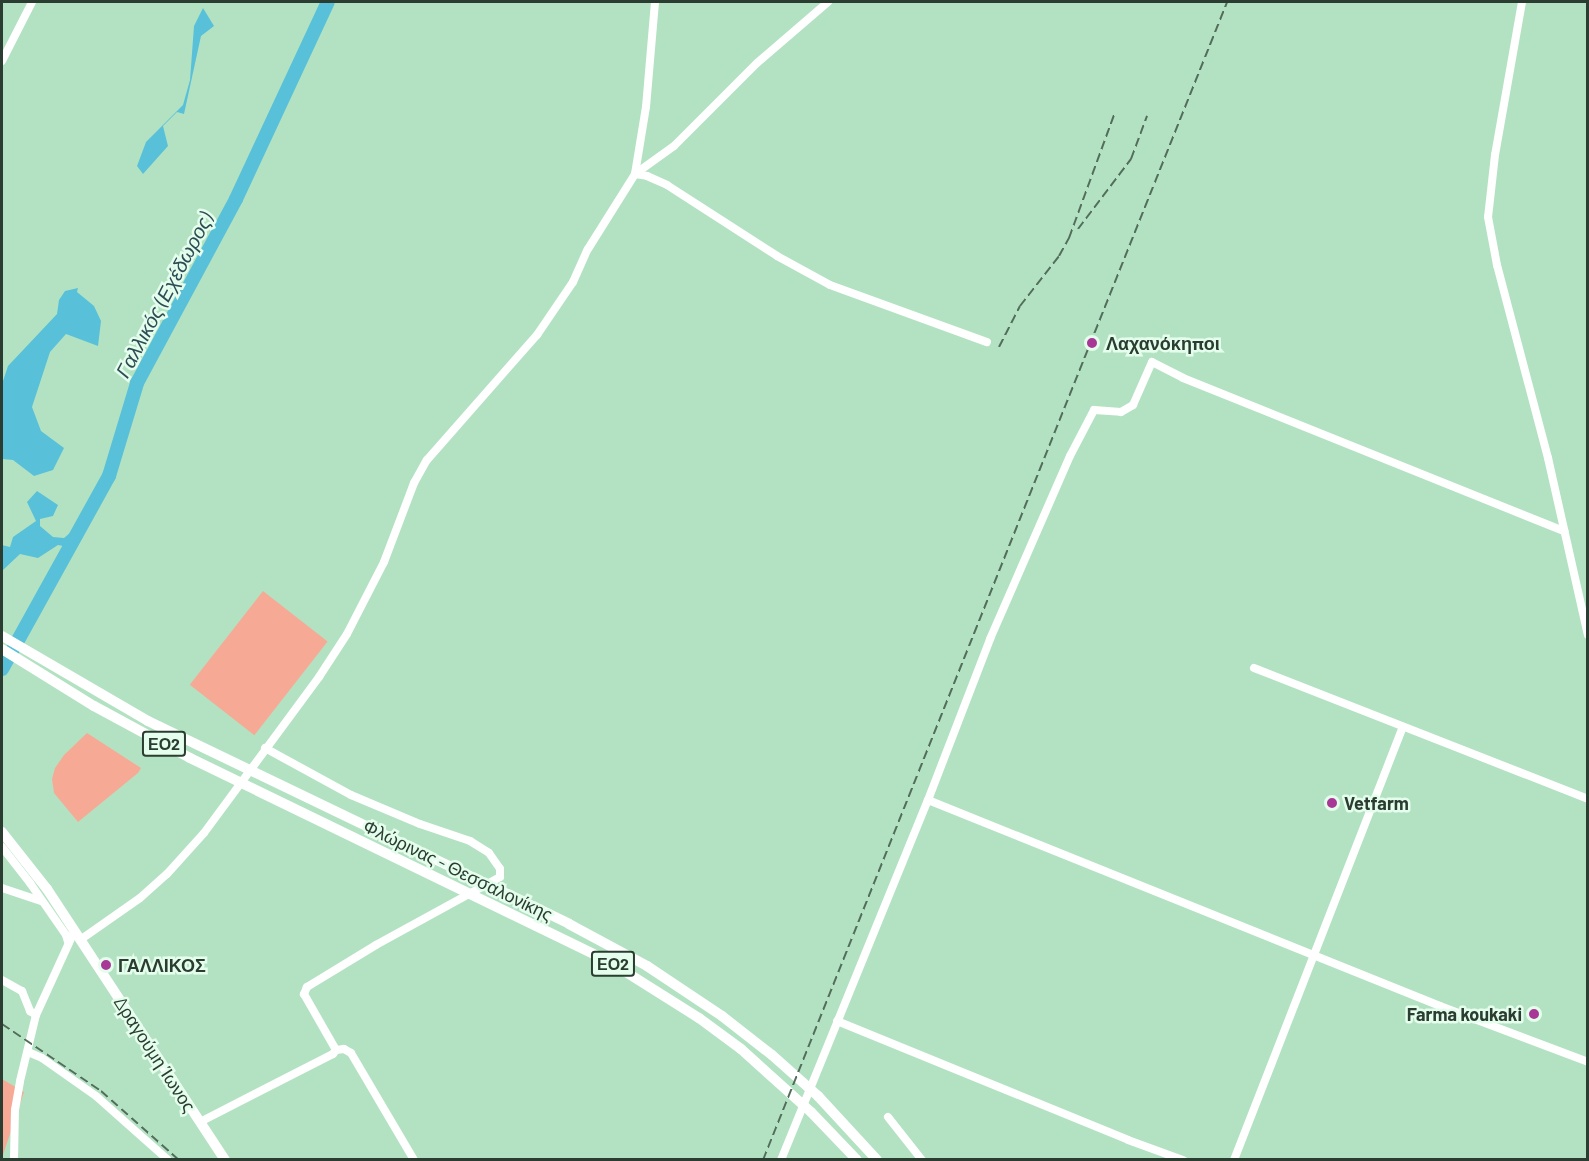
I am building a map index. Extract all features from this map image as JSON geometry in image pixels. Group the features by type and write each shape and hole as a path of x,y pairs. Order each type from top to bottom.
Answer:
{"main road":[{"name":"Φλώρινας - Θεσσαλονίκης","path":"2,636 103,697 245,769 491,885 647,966 748,1035 818,1096 877,1160"},
{"name":"Φλώρινας - Θεσσαλονίκης","path":"2,649 94,706 247,787 462,888 609,962 681,1006 741,1049 811,1112 857,1160"},
{"name":"Δραγούμη Ίωνος","path":"2,832 38,876 225,1160"}],"street":[{"path":"2,61 32,2"},
{"path":"635,174 646,107 655,2"},
{"path":"14,1160 15,1110 36,1015 68,942 114,918 167,874 204,833 319,677 362,607 384,562 414,483 427,460 543,327 573,282 588,249 635,174 674,146 757,63 828,2"},
{"path":"1522,2 1495,155 1488,217 1497,265 1564,531 1587,635"},
{"path":"635,174 647,176 667,185 785,261 830,285 987,342"},
{"path":"781,1160 928,800 990,639 1070,456 1094,410 1121,412 1129,410 1152,362 1183,378 1564,531"},
{"path":"1254,668 1587,799"},
{"path":"1234,1160 1403,727"},
{"path":"265,748 351,795 420,824 470,841 489,853 500,869 500,877 376,945 308,987 304,994 336,1050"},
{"path":"928,800 1587,1062"},
{"path":"2,847 66,935 68,942"},
{"path":"2,888 31,896 42,902"},
{"path":"2,980 22,991 30,1011 36,1015"},
{"path":"837,1021 1128,1140 1183,1160"},
{"path":"200,1122 333,1054 336,1050 344,1049 351,1053 414,1160"},
{"path":"28,1052 42,1058 96,1096 168,1160"},
{"path":"888,1117 922,1160"}],"shaded area":[{"path":"263,591 328,641 254,735 190,685"},
{"path":"87,733 141,768 138,773 78,822 54,793 52,779 55,768 64,755"},
{"path":"2,1079 24,1092 2,1158"}],"water":[{"path":"203,8 214,26 201,36 184,114 177,112 163,126 168,146 143,174 137,166 146,142 183,105 190,80 194,26"},
{"path":"78,288 77,292 94,306 101,321 98,346 66,334 50,352 32,407 41,431 64,448 53,470 34,476 13,460 2,459 2,384 8,366 57,314 59,300 65,291"},
{"path":"37,491 58,505 53,516 40,519 40,526 53,537 64,538 83,522 63,546 58,545 38,558 20,554 2,571 2,545 10,547 13,537 36,521 27,502"}],"waterway":[{"name":"Γαλλικός (Εχέδωρος)","path":"2,669 109,476 137,383 236,199 328,2"}],"railway":[{"path":"763,1160 1227,2"},
{"path":"999,347 1020,306 1059,256 1069,238 1115,112"},
{"path":"1078,229 1131,159 1147,116"},
{"path":"2,1024 101,1091 179,1160"}],"place":[{"name":"Λαχανόκηποι","path":"1092,343"},
{"name":"Vetfarm","path":"1332,803"},
{"name":"ΓΑΛΛΙΚΟΣ","path":"106,965"},
{"name":"Farma koukaki","path":"1534,1014"}]}
